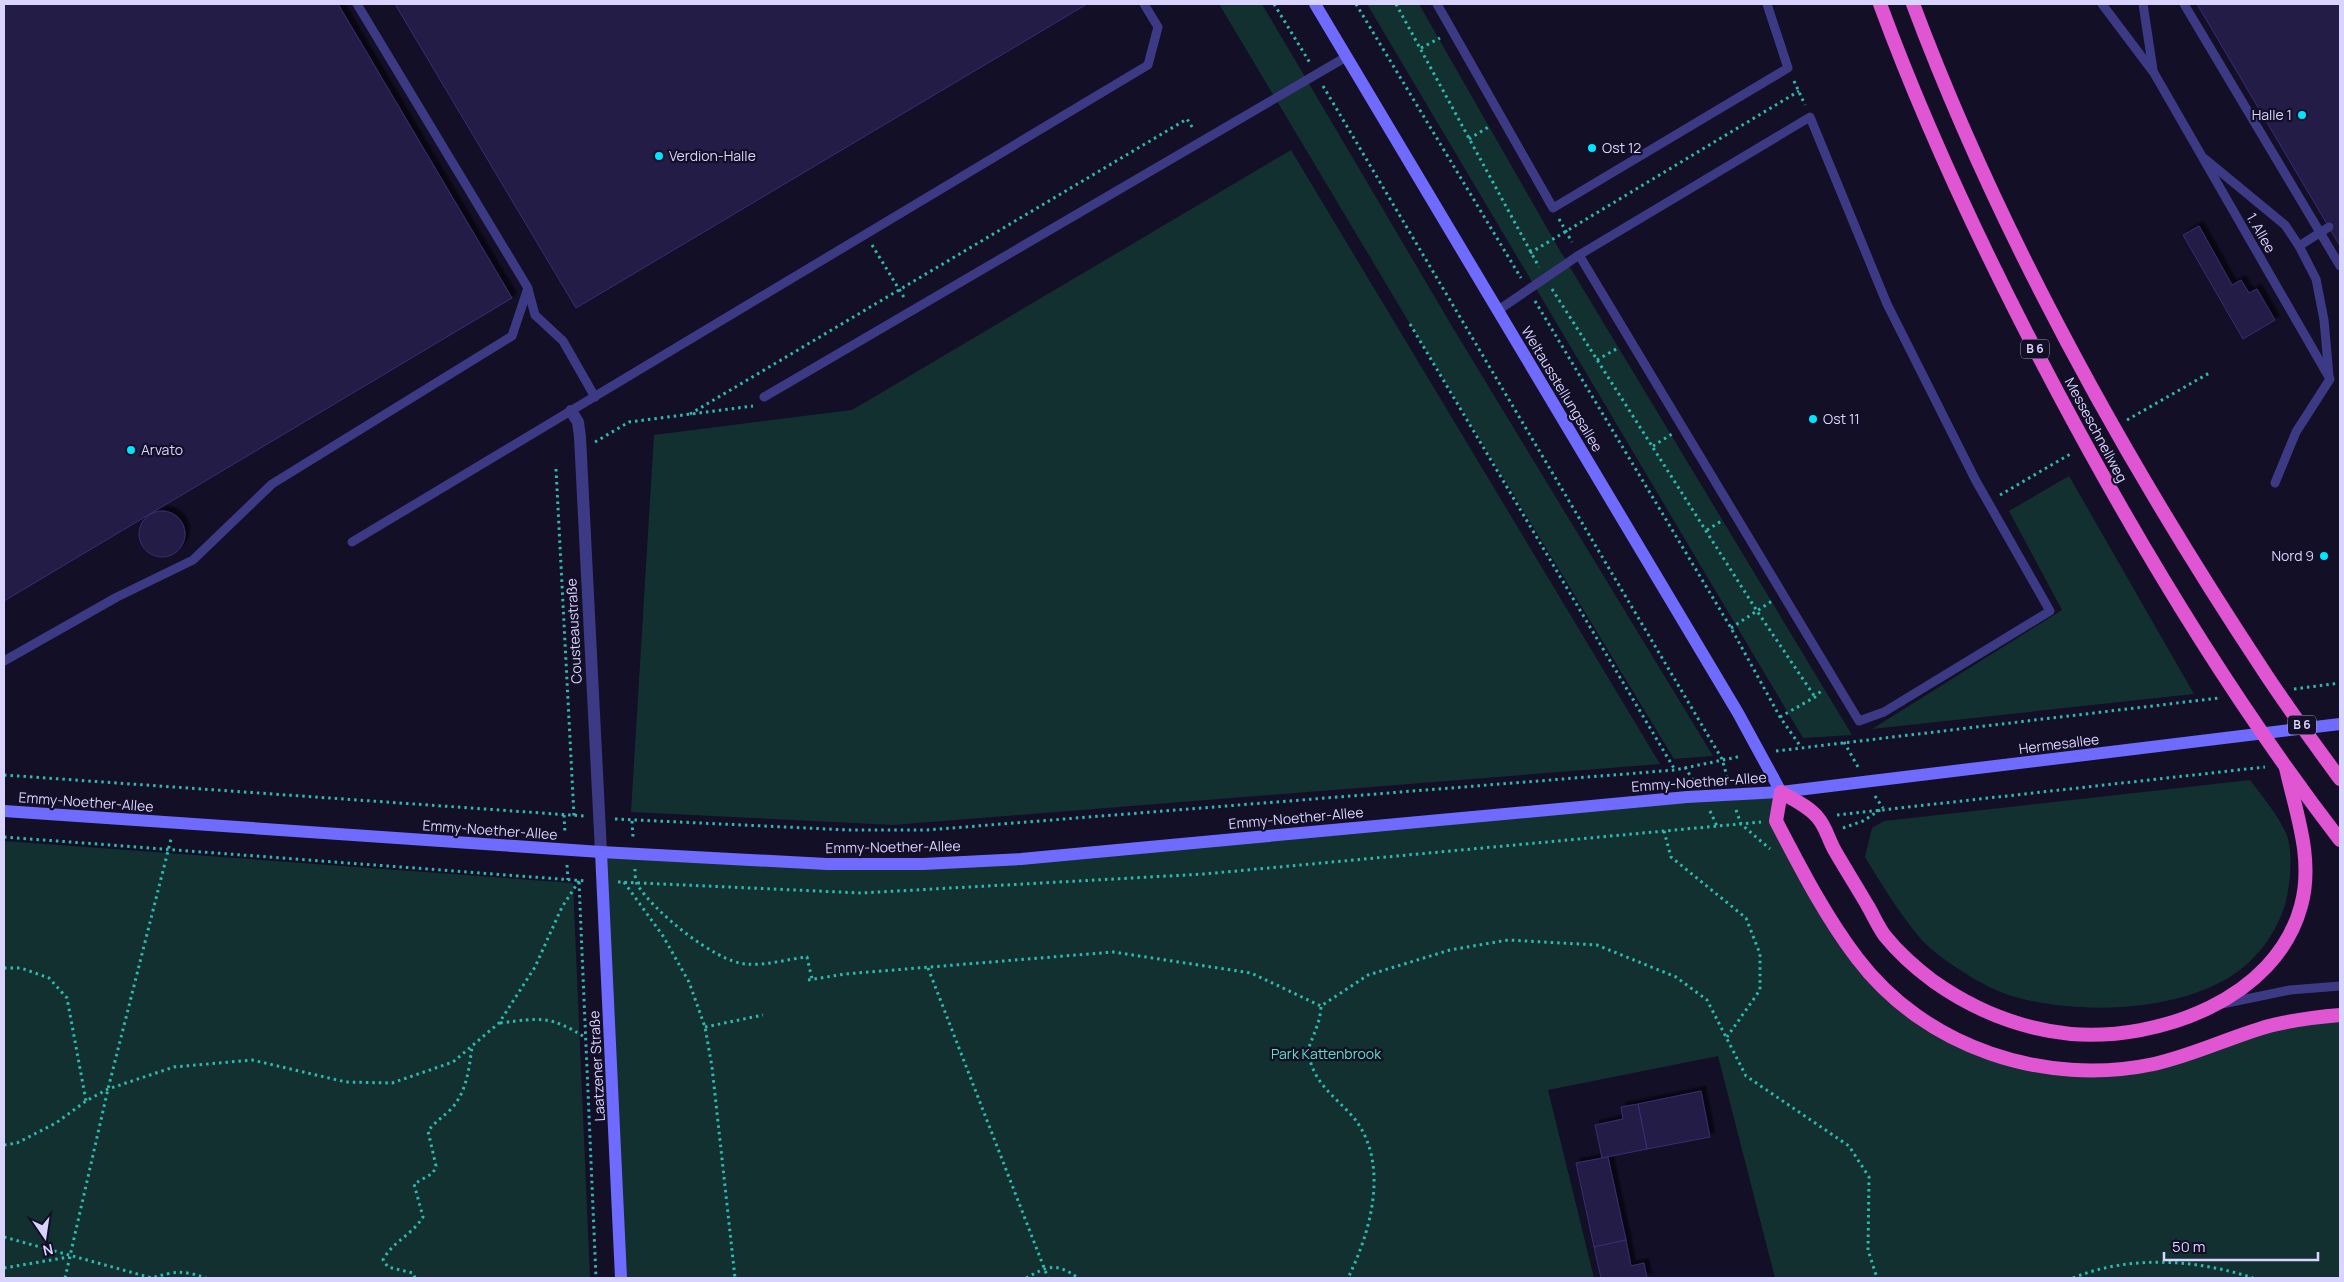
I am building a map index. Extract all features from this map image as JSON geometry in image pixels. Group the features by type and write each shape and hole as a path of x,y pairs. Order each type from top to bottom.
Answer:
{"highway":[{"name":"Messeschnellweg","path":"1880,4 1952,177 2017,315 2102,475 2279,767 2340,840"},
{"name":"Messeschnellweg","path":"1913,4 1980,165 2047,307 2127,451 2263,672 2340,779"},
{"path":"2294,786 2306,860 2306,880 2295,925 2273,962 2258,978 2239,992 2216,1005 2158,1025 2097,1034 2071,1034 2040,1029 2010,1021 1982,1010 1932,980 1885,936 1818,817 1781,792 1776,821 1820,900 1858,959 1888,990 1921,1018 1947,1035 1974,1048 2040,1067 2096,1071 2125,1069 2178,1057 2269,1026 2317,1017 2340,1015"}],"main road":[{"name":"Weltausstellungsallee","path":"1315,4 1738,713 1781,792"},
{"name":"Hermesallee","path":"1781,792 2340,724"},
{"name":"Emmy-Noether-Allee","path":"4,811 601,852 827,864 942,863 1021,859 1687,796 1781,792"},
{"name":"Laatzener Straße","path":"601,852 621,1278"}],"street":[{"name":"Cousteaustraße","path":"571,411 578,422 580,451 601,852"}],"lane":[{"path":"357,4 528,288 535,314 563,341 595,397"},
{"path":"352,542 1148,65 1158,27 1144,4"},
{"path":"1437,4 1553,208 1788,68 1767,4"},
{"name":"1. Allee","path":"2102,4 2154,73 2330,379"},
{"path":"2143,4 2154,73"},
{"path":"2184,4 2340,266"},
{"path":"764,397 1346,56"},
{"path":"1497,311 1579,255 1810,117 1887,304 1976,481 2050,611 1884,712 1859,721 1579,255"},
{"path":"2200,155 2285,225 2299,246 2316,279 2324,320 2330,379 2296,432 2275,483"},
{"path":"2299,246 2329,227"},
{"path":"4,661 117,597 193,560 272,484 512,336 528,288"},
{"path":"2216,1005 2290,990 2340,986"}],"path":[{"path":"632,820 849,830 927,830 1676,770 1722,758 1274,4"},
{"path":"1356,4 1730,628 1780,717 1801,747 2228,697"},
{"path":"1396,4 1545,278 1757,611 1815,697"},
{"path":"1421,48 1452,30"},
{"path":"1788,68 1810,117"},
{"path":"1530,253 1799,91"},
{"path":"1469,139 1502,118"},
{"path":"690,414 1187,119 1201,142"},
{"path":"1553,208 1579,255"},
{"path":"866,234 912,310"},
{"path":"1410,324 1676,770"},
{"path":"1597,360 1630,341"},
{"path":"2148,408 2211,372"},
{"path":"580,451 629,422 769,404 764,397"},
{"path":"1653,446 1682,428"},
{"path":"2010,489 2048,467"},
{"path":"4,776 574,816 556,470"},
{"path":"1730,628 1782,593"},
{"path":"1780,717 1815,697 1833,679"},
{"path":"2287,690 2340,683"},
{"path":"1883,808 2279,767"},
{"path":"65,1278 108,1089 167,849 177,823"},
{"path":"735,1278 712,1067 705,1027 689,982 663,936 624,882 861,893 1204,874 1741,824"},
{"path":"1664,831 1671,857 1746,918 1760,954 1760,990 1727,1037"},
{"path":"4,838 579,881"},
{"path":"4,1145 17,1143 56,1123 86,1101 108,1089 174,1067 252,1060 346,1082 392,1083 453,1062 499,1023 535,967 562,908 579,881"},
{"path":"579,881 596,1278"},
{"path":"636,882 650,900 690,938 728,961 747,965 807,957 810,980 845,974 1113,952 1251,973 1321,1006"},
{"path":"1321,1006 1368,975 1450,950 1508,940 1597,945 1676,977 1707,1000 1746,1076 1849,1146 1869,1177 1868,1250 1877,1278"},
{"path":"4,968 21,968 49,978 67,998 86,1101"},
{"path":"928,968 1048,1278"},
{"path":"1321,1006 1320,1022 1307,1053 1317,1076 1355,1120 1369,1147 1375,1179 1369,1222 1357,1260 1348,1278"},
{"path":"705,1027 763,1015"},
{"path":"499,1023 542,1018 567,1026 586,1039"},
{"path":"415,1278 412,1273 388,1267 383,1260 387,1252 417,1227 423,1217 414,1184 433,1173 436,1166 428,1131 451,1109 461,1093 467,1078 472,1046"},
{"path":"4,1237 70,1257 152,1278 176,1271 188,1272 206,1278"},
{"path":"4,1268 70,1257"},
{"path":"2073,1278 2109,1266 2150,1262 2200,1266 2253,1278"},
{"path":"1026,1278 1044,1268 1058,1266 1078,1278"}],"green space":[{"path":"1219,4 1262,4 1453,328 1713,756 1674,759 1410,324"},
{"path":"1367,4 1419,4 1559,249 1852,735 1803,738"},
{"path":"1291,150 1660,764 893,825 631,812 654,435 852,410"},
{"path":"2069,476 2194,694 1872,729 2062,610 2009,511"},
{"path":"2250,780 2270,806 2286,833 2290,850 2290,870 2284,908 2268,940 2255,956 2233,975 2206,989 2174,999 2106,1008 2072,1007 2040,1003 1996,990 1976,980 1925,944 1898,909 1865,857 1872,828 1884,821"},
{"name":"Park Kattenbrook","path":"1781,792 1776,821 1820,900 1899,1001 2005,1058 2125,1069 2242,1035 2340,1015 2340,1278 1775,1278 1718,1056 1548,1090 1594,1278 621,1278 601,852 923,864"},
{"path":"4,841 573,883 590,1278 4,1278"}],"building":[{"name":"Arvato","path":"4,4 338,4 512,298 4,601"},
{"name":"Verdion-Halle","path":"395,4 1087,4 576,308"},
{"name":"Halle 1","path":"2197,4 2340,4 2340,246"},
{"path":"2199,226 2232,285 2241,280 2249,293 2257,289 2275,320 2243,339 2183,235"},
{"path":"162,511 175,515 181,521 185,534 181,547 175,553 162,557 149,553 143,547 139,534 143,521 149,515"},
{"path":"1701,1091 1710,1137 1647,1149 1638,1104"},
{"path":"1638,1104 1647,1149 1602,1158 1595,1125 1623,1119 1621,1107"},
{"path":"1608,1157 1626,1240 1594,1247 1576,1163"},
{"path":"1626,1240 1631,1266 1644,1263 1647,1278 1601,1278 1594,1247"}],"place":[{"name":"Halle 1","path":"2302,115"},
{"name":"Ost 12","path":"1592,148"},
{"name":"Verdion-Halle","path":"659,156"},
{"name":"Ost 11","path":"1813,419"},
{"name":"Arvato","path":"131,450"},
{"name":"Nord 9","path":"2324,556"}]}
